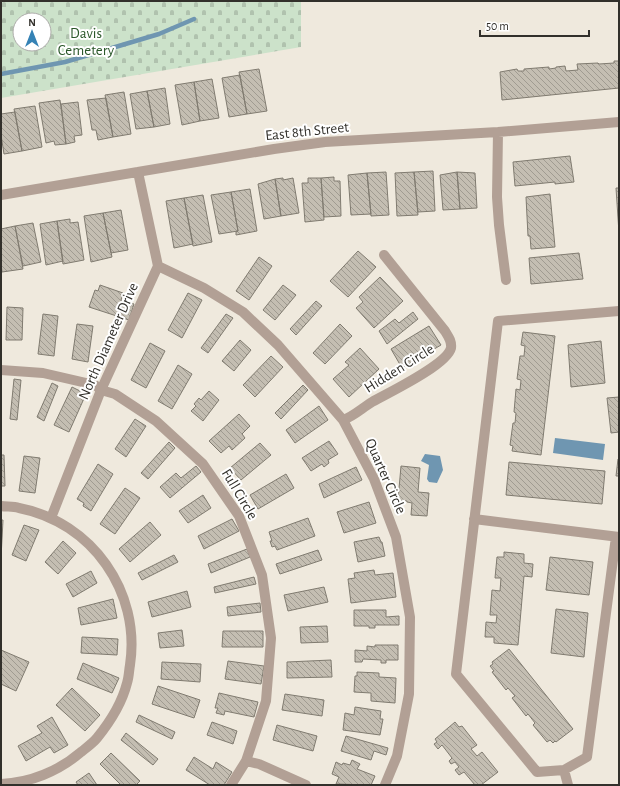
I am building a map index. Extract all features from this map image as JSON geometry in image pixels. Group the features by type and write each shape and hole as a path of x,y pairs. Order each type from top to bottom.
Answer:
{"street":[{"name":"East 8th Street","path":"1,195 274,149 325,142 498,132 619,122"},
{"path":"498,132 497,197 506,280"},
{"path":"138,172 158,266"},
{"name":"Hidden Circle","path":"343,420 397,389 441,361 451,348 450,339 384,255"},
{"name":"North Diameter Drive","path":"51,518 101,390 158,266"},
{"name":"Quarter Circle","path":"158,266 204,288 243,312 278,345 343,420 374,479 396,537 410,617 409,694 397,756 385,785"},
{"path":"474,519 618,537 587,756 564,770 537,772 456,674 474,519 498,321 619,311"},
{"name":"Full Circle","path":"1,370 43,373 95,385 101,390 116,394 156,421 203,464 239,516 262,575 271,638 266,701 246,761 231,785"},
{"path":"1,506 19,508 51,518 79,535 102,558 120,586 130,617 132,650 128,682 115,712 96,739 72,760 43,776 11,784 1,784"},
{"path":"246,761 259,764 306,785"},
{"path":"564,770 568,785"}],"green space":[{"name":"Davis Cemetery","path":"1,1 301,1 301,47 1,98"}],"water":[{"path":"555,438 605,444 603,460 553,453"},
{"path":"425,454 440,456 443,470 437,483 429,482 427,479 429,465 421,461"}],"building":[{"path":"614,61 619,61 619,88 502,100 500,72 517,69 518,71 524,71 524,69 549,67 549,69 565,66 566,71 578,70 577,64 614,63"},
{"path":"259,69 267,111 247,114 239,72"},
{"path":"240,75 247,114 229,117 222,78"},
{"path":"212,79 219,118 200,121 194,82"},
{"path":"194,82 200,121 182,125 175,85"},
{"path":"165,88 170,124 154,127 147,91"},
{"path":"147,91 154,127 136,129 130,94"},
{"path":"124,92 131,134 113,137 105,95"},
{"path":"106,98 113,137 98,140 96,130 92,130 87,100"},
{"path":"60,100 66,144 55,145 54,141 46,143 39,103"},
{"path":"78,102 82,135 74,136 75,142 66,144 61,104"},
{"path":"35,106 42,147 22,151 14,109"},
{"path":"15,112 22,151 4,154 1,135 1,114"},
{"path":"570,156 574,182 555,184 555,182 515,186 513,162"},
{"path":"433,171 435,211 418,212 414,172"},
{"path":"386,172 389,215 371,216 367,173"},
{"path":"414,172 418,215 397,216 395,173"},
{"path":"457,172 475,173 477,208 460,209"},
{"path":"457,172 460,209 443,210 440,175"},
{"path":"367,173 371,214 351,215 348,175"},
{"path":"334,177 334,181 340,181 341,216 324,217 321,178"},
{"path":"283,178 283,180 293,178 299,213 281,216 275,179"},
{"path":"308,178 321,178 324,220 305,222 302,183 308,183"},
{"path":"275,179 281,216 264,219 258,184"},
{"path":"616,188 619,188 619,233"},
{"path":"250,189 257,231 236,235 236,232 238,231 231,192"},
{"path":"231,192 238,231 219,234 211,195"},
{"path":"550,194 555,247 531,249 530,236 528,236 526,197"},
{"path":"203,195 212,242 193,246 184,198"},
{"path":"184,198 193,244 174,248 166,201"},
{"path":"121,210 128,250 111,253 103,213"},
{"path":"103,213 112,257 91,262 84,216"},
{"path":"70,219 70,223 78,222 84,260 63,264 57,221"},
{"path":"57,221 63,261 46,265 40,224"},
{"path":"33,223 41,262 23,266 15,226"},
{"path":"15,226 23,269 2,272 1,229"},
{"path":"358,251 376,267 348,297 330,281"},
{"path":"579,253 583,279 531,284 529,258"},
{"path":"259,257 272,266 249,300 236,291"},
{"path":"380,277 403,301 374,328 356,308 363,302 359,297"},
{"path":"100,285 123,293 121,300 134,304 129,320 89,307 95,290 98,291"},
{"path":"283,285 296,295 275,320 263,310"},
{"path":"188,293 202,300 182,338 168,330"},
{"path":"316,301 322,306 296,335 290,329"},
{"path":"7,307 23,308 22,340 6,340"},
{"path":"413,312 418,319 387,344 379,331 395,319 399,323"},
{"path":"43,314 58,316 54,356 38,354"},
{"path":"226,314 233,318 208,353 201,348"},
{"path":"77,324 93,326 88,362 72,359"},
{"path":"340,324 352,336 325,364 313,353"},
{"path":"429,326 441,345 402,368 391,349"},
{"path":"523,332 555,336 541,455 512,451 513,446 510,445 513,423 515,423 516,413 514,412 516,389 520,390 521,380 517,379 520,356 524,356 525,346 521,345"},
{"path":"240,340 251,350 234,371 222,361"},
{"path":"601,341 605,383 571,387 568,345"},
{"path":"150,343 165,351 146,388 131,380"},
{"path":"360,348 379,369 349,397 333,379 349,365 345,362"},
{"path":"271,356 283,367 255,397 243,385"},
{"path":"178,365 192,374 172,409 158,401"},
{"path":"14,379 21,380 17,420 10,419"},
{"path":"52,383 58,386 44,421 37,417"},
{"path":"303,385 308,390 281,419 275,413"},
{"path":"72,387 86,394 69,432 54,425"},
{"path":"209,391 219,400 203,421 191,411 196,406 194,404 199,398 201,400"},
{"path":"619,397 619,432 611,433 607,398"},
{"path":"319,406 328,420 295,443 286,430"},
{"path":"239,414 250,426 242,434 245,438 232,450 229,446 221,453 209,441"},
{"path":"135,419 146,426 126,457 115,449"},
{"path":"329,441 338,454 328,460 329,463 324,467 322,464 311,471 302,458"},
{"path":"169,442 175,448 148,479 141,473"},
{"path":"260,443 271,455 241,480 230,468"},
{"path":"1,455 4,455 5,486 1,486"},
{"path":"24,456 40,458 35,493 19,491"},
{"path":"618,459 619,476 616,476"},
{"path":"509,462 605,471 602,504 506,495"},
{"path":"98,464 113,474 91,511 83,506 84,503 77,499"},
{"path":"196,466 201,472 170,498 160,487 176,473 181,478"},
{"path":"401,466 420,468 418,492 429,493 427,516 411,515 412,503 398,500"},
{"path":"356,467 362,480 324,498 319,484"},
{"path":"286,474 294,488 258,509 250,495"},
{"path":"125,488 140,498 115,534 100,524"},
{"path":"203,495 211,508 188,523 179,511"},
{"path":"369,502 376,523 344,533 337,512"},
{"path":"308,518 315,536 277,550 275,546 272,547 269,532"},
{"path":"232,519 239,531 204,549 198,536"},
{"path":"1,520 3,520 1,558"},
{"path":"150,522 161,535 130,562 119,549"},
{"path":"24,525 39,530 26,561 12,555"},
{"path":"379,537 382,542 385,556 358,562 354,542"},
{"path":"63,541 76,553 58,574 45,562"},
{"path":"247,549 250,557 211,573 208,564"},
{"path":"318,550 322,560 280,574 276,564"},
{"path":"504,552 524,554 524,563 533,564 532,577 524,576 518,645 494,643 494,637 485,637 486,622 496,623 497,615 490,615 492,590 500,591 501,578 495,578 497,557 504,557"},
{"path":"174,555 178,562 142,580 138,573"},
{"path":"550,557 593,562 589,595 546,590"},
{"path":"374,570 375,575 393,573 396,597 351,603 348,579 355,578 354,573"},
{"path":"91,571 97,583 73,597 66,584"},
{"path":"254,577 256,584 215,593 214,587"},
{"path":"324,587 328,602 288,611 284,595"},
{"path":"187,591 191,607 152,617 148,602"},
{"path":"113,599 117,618 81,625 78,608"},
{"path":"260,603 261,612 228,616 227,607"},
{"path":"556,609 588,613 584,657 551,653"},
{"path":"354,610 386,610 386,617 399,616 399,625 375,625 375,628 369,628 369,626 354,626"},
{"path":"327,626 328,642 301,643 300,627"},
{"path":"182,630 184,646 160,648 158,633"},
{"path":"223,631 263,631 263,647 222,647"},
{"path":"82,637 118,639 117,655 81,653"},
{"path":"375,645 398,645 398,660 386,660 386,663 381,663 381,660 363,659 362,662 355,662 355,650 367,651 367,646 375,647"},
{"path":"509,649 573,729 556,742 555,741 553,743 550,740 547,742 533,725 535,723 528,714 526,716 512,698 515,696 508,688 506,690 492,672 494,671 490,666 493,664 492,662"},
{"path":"1,650 29,662 16,691 1,684"},
{"path":"331,660 332,677 287,678 287,662"},
{"path":"228,661 264,666 261,684 225,679"},
{"path":"162,662 201,664 200,682 161,679"},
{"path":"83,663 119,678 112,693 77,679"},
{"path":"357,672 379,673 379,677 396,678 395,703 371,701 371,693 354,692 355,676 357,676"},
{"path":"158,686 200,700 194,718 152,704"},
{"path":"72,688 100,715 85,731 56,705"},
{"path":"219,693 258,702 254,717 225,711 224,715 216,713 218,708 215,708"},
{"path":"285,694 324,700 322,716 282,710"},
{"path":"355,707 381,711 380,719 383,719 380,735 343,730 345,713 354,715"},
{"path":"139,715 175,732 172,739 136,722"},
{"path":"52,717 68,745 54,753 50,747 26,761 18,746 42,733 37,726"},
{"path":"212,722 237,731 233,744 207,735"},
{"path":"455,722 459,727 462,726 477,745 471,749 477,756 482,752 498,772 481,785 475,785 464,772 459,775 455,770 459,767 455,762 451,764 449,761 452,758 442,745 438,749 434,744 437,742 435,739"},
{"path":"277,725 317,736 313,751 273,740"},
{"path":"126,733 158,759 153,765 121,740"},
{"path":"346,736 388,748 386,755 374,751 371,760 341,751"},
{"path":"111,753 140,781 136,785 121,785 100,764"},
{"path":"194,757 213,769 216,762 232,772 224,785 210,785 186,770"},
{"path":"352,760 360,764 357,769 375,776 371,785 336,784 339,777 332,774 336,762 342,765 343,763 350,765"},
{"path":"89,773 97,785 78,785 76,782"}],"waterway":[{"path":"1,74 65,62 159,34 194,19"}]}
